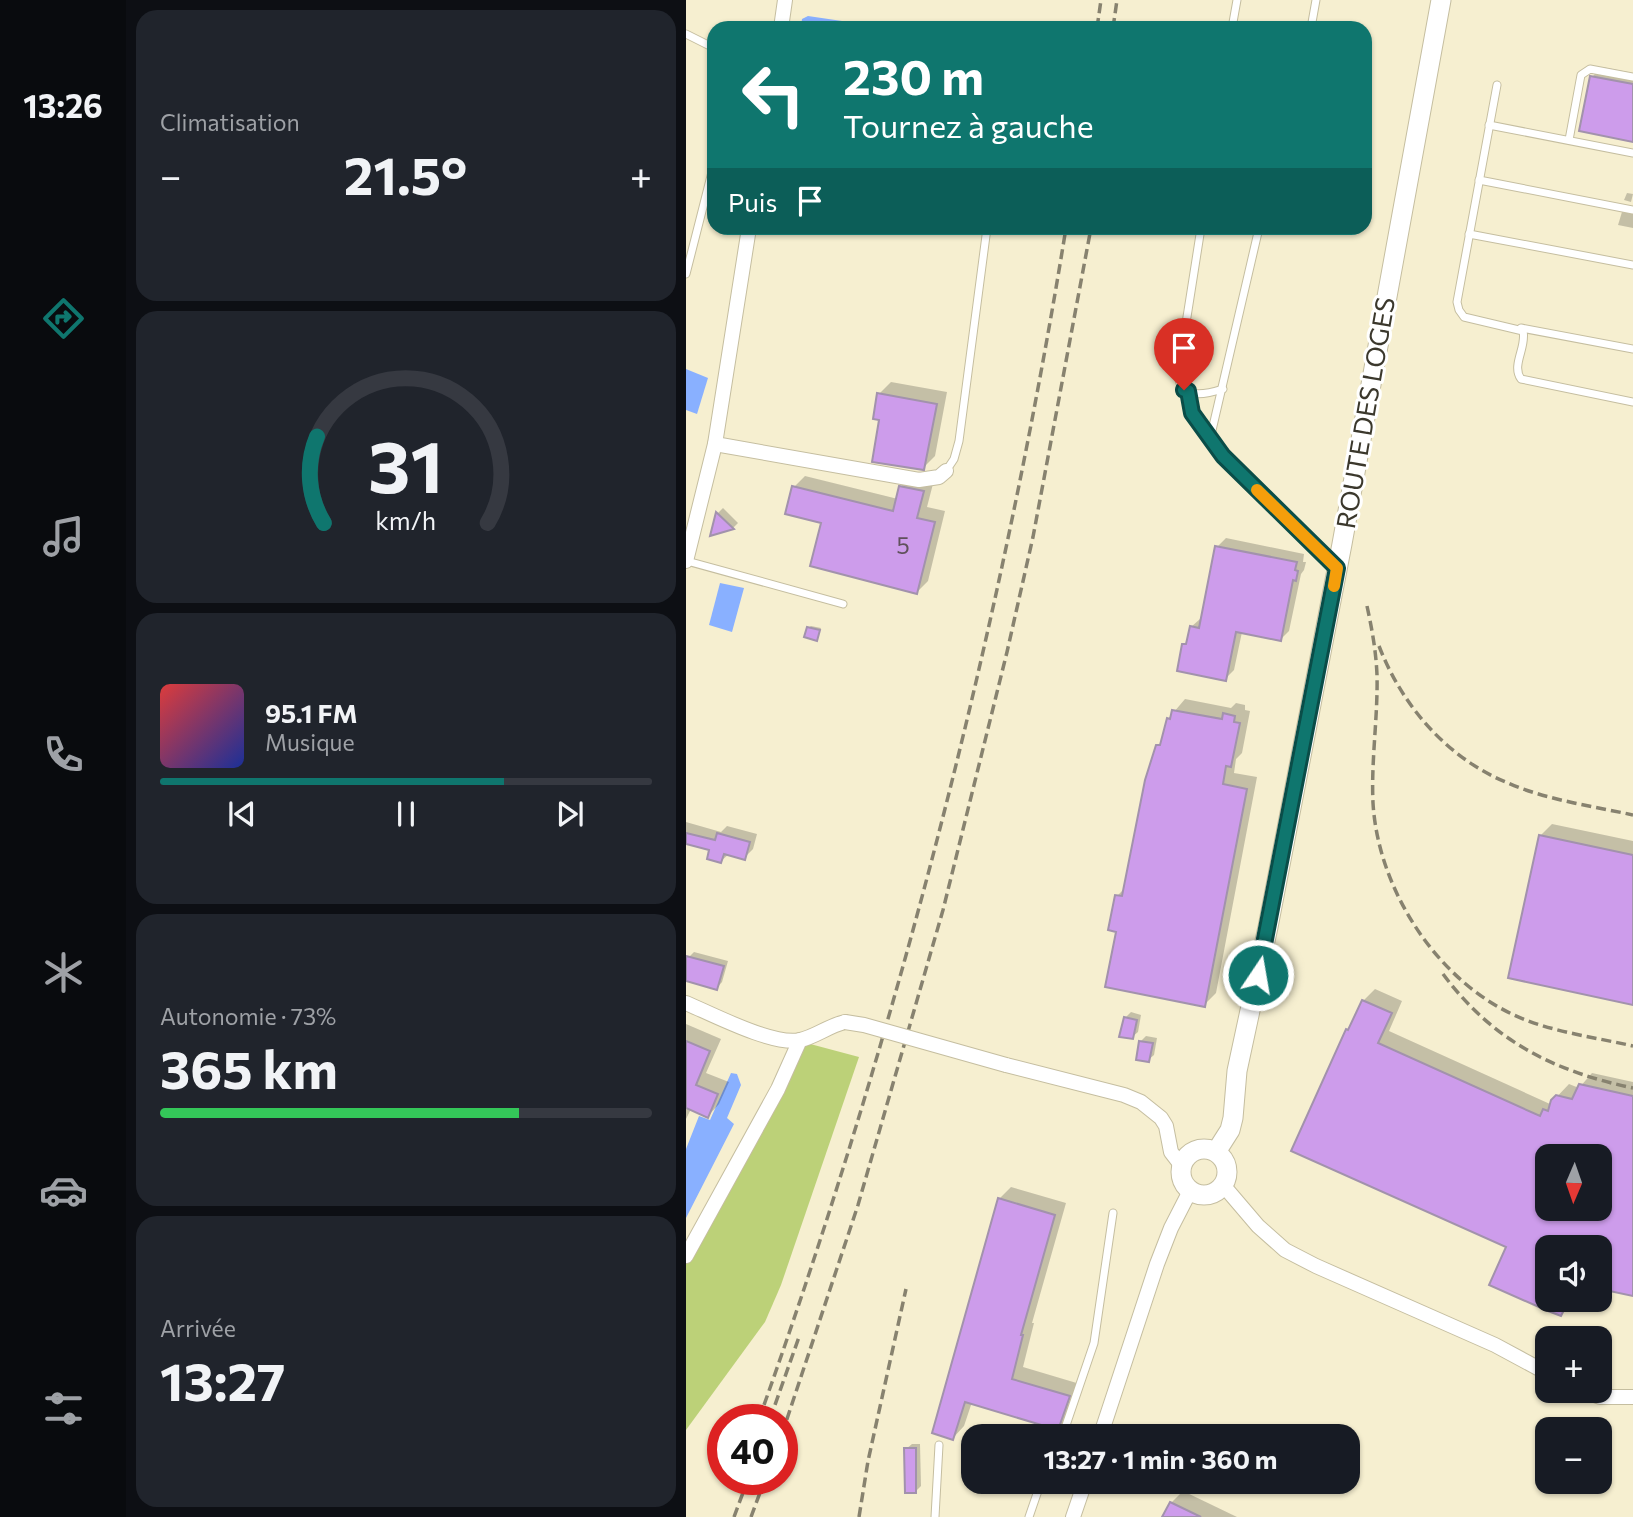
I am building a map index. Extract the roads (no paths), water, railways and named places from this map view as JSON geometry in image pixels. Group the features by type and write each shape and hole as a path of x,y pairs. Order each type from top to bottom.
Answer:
{"street":[{"path":"782,21 785,0"},
{"name":"ROUTE DES LOGES","path":"1216,1152 1230,1130 1233,1118 1237,1072 1268,927 1337,568 1441,0"},
{"path":"686,561 715,444 749,235"},
{"path":"715,444 919,480 939,477 946,471"},
{"path":"686,1003 774,1039 800,1040 834,1024 845,1022 864,1025 1125,1095 1141,1102 1160,1118 1166,1126 1171,1152 1181,1166"},
{"path":"686,1256 761,1122 800,1040"},
{"path":"1200,1148 1216,1152 1225,1162 1227,1175 1223,1185 1210,1194 1191,1191 1185,1186 1180,1175 1181,1166 1190,1152 1200,1148"},
{"path":"1223,1185 1258,1226 1285,1250 1495,1345 1535,1367"},
{"path":"1104,1424 1157,1264 1171,1228 1191,1191"},
{"path":"1612,1397 1633,1397"},
{"path":"1073,1517 1081,1494"}],"lane":[{"path":"1233,21 1237,0"},
{"path":"1312,21 1316,2"},
{"path":"686,34 707,44"},
{"path":"1569,141 1581,75 1586,70 1633,77"},
{"path":"1497,85 1457,302 1459,310 1464,317 1633,349"},
{"path":"1489,125 1633,153"},
{"path":"1479,180 1633,210"},
{"path":"686,274 707,192"},
{"path":"1469,234 1633,265"},
{"path":"946,471 959,441 985,235"},
{"path":"1200,235 1178,374 1179,384 1188,391 1204,395 1223,389"},
{"path":"1210,439 1257,235"},
{"path":"1520,328 1525,337 1517,370 1521,379 1633,402"},
{"path":"1188,391 1192,413 1230,464 1337,568"},
{"path":"686,561 843,604"},
{"path":"1066,1424 1094,1343 1113,1213"},
{"path":"935,1517 939,1445"},
{"path":"1029,1517 1037,1494"}],"water":[{"path":"808,16 842,21 802,21"},
{"path":"686,369 708,378 697,414 686,410"},
{"path":"720,583 744,588 732,632 709,625"},
{"path":"731,1073 737,1074 741,1085 727,1118 734,1124 686,1218 686,1149 699,1116 710,1120"}],"railway":[{"path":"1098,21 1101,0"},
{"path":"1114,21 1117,0"},
{"path":"764,1404 856,1128 940,830 1010,529 1065,235"},
{"path":"792,1404 858,1205 943,910 1033,537 1090,235"},
{"path":"1367,606 1377,675 1373,787 1377,835 1386,867 1416,928 1436,955 1460,979 1486,999 1514,1015 1558,1030 1633,1046"},
{"path":"1379,646 1400,689 1414,709 1447,745 1466,760 1486,773 1538,794 1633,815"},
{"path":"1443,974 1483,1018 1527,1050 1577,1072 1633,1088"},
{"path":"859,1517 868,1461 906,1289"},
{"path":"775,1404 799,1337"},
{"path":"734,1517 742,1495"},
{"path":"751,1517 759,1495"}]}
